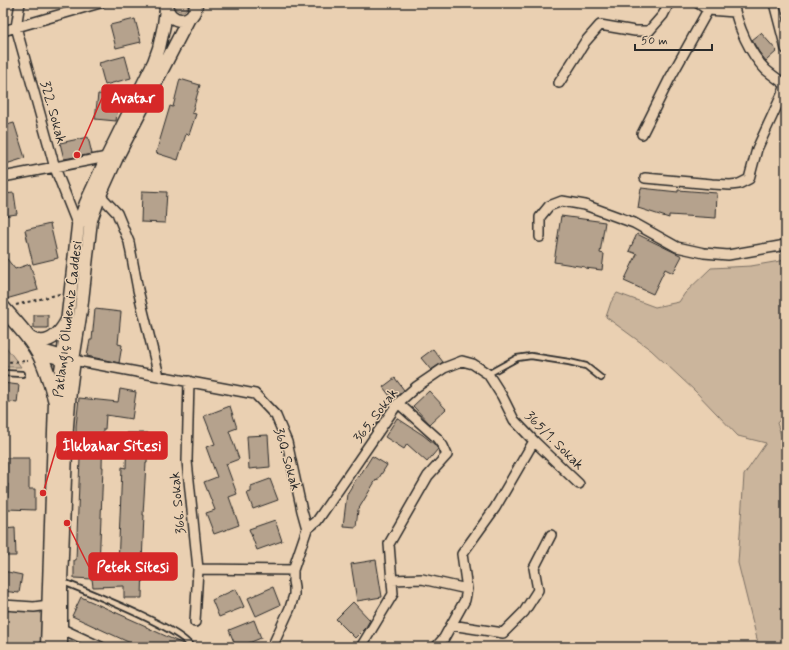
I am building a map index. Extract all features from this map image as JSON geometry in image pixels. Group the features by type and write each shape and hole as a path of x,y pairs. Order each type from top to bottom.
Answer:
{"main road":[{"name":"Patlangıç Öludeniz Caddesi","path":"48,647 56,402 81,310 91,220 100,195 118,155 194,11 206,3"},
{"name":"Patlangıç Öludeniz Caddesi","path":"60,647 60,581 66,426 69,392 67,319 78,226 86,203 107,157 154,62 159,48 166,5"},
{"path":"166,5 168,13 175,19 180,20 194,11"},
{"path":"3,309 27,336 33,356 49,376 56,402"},
{"path":"27,336 40,341 45,341 58,333 67,319"},
{"path":"33,356 68,359"}],"street":[{"name":"322. Sokak","path":"20,3 16,27 55,168 78,226"},
{"path":"3,31 100,3"},
{"path":"558,83 585,42 600,25 635,31 649,31 663,15 669,3"},
{"path":"645,178 730,185 739,184 749,179 757,149 786,85 766,69 752,53 741,31 734,7 708,10 698,3"},
{"path":"774,3 786,49"},
{"path":"642,134 669,80 708,10"},
{"path":"3,177 107,157"},
{"path":"100,195 117,213 129,242 138,290 159,376"},
{"path":"540,237 540,217 549,206 562,201 585,205 634,223 677,247 704,253 728,255 786,244"},
{"name":"360. Sokak","path":"68,359 256,394 276,416 287,442 307,529"},
{"name":"365. Sokak","path":"307,529 318,521 398,403 416,387 444,368 462,361 473,364 488,374"},
{"name":"365/1. Sokak","path":"488,374 502,396 514,420 579,484"},
{"name":"366. Sokak","path":"189,381 187,461 198,569 195,622"},
{"path":"361,647 393,594 389,544 428,476 447,455 437,438 398,403"},
{"path":"436,647 444,638 465,600 467,589 462,554 495,508 534,441"},
{"path":"272,647 290,608 294,595 293,570 307,529"},
{"path":"451,625 503,633 524,612 538,590 534,568 551,536"},
{"path":"198,569 293,570"},
{"path":"392,580 422,580 467,589"},
{"path":"3,604 34,607 49,605"},
{"path":"60,628 102,647"}],"lane":[{"path":"488,374 517,358 531,356 586,366 601,378"},
{"path":"3,373 22,374"},
{"path":"60,581 152,621 176,634 191,647"}],"path":[{"path":"3,309 71,291"},
{"path":"3,362 33,356"}],"shaded area":[{"path":"174,3 188,3 188,6 184,11 180,11 175,8"},
{"path":"786,260 786,413 777,423 782,438 786,442 786,647 759,647 738,563 744,475 766,443 738,436 695,391 651,350 606,317 611,302 617,293 655,307 679,302 685,293 711,268 751,266"},
{"path":"3,343 21,367 3,367"},
{"path":"3,610 42,612 40,647 3,647"}],"building":[{"path":"135,19 141,42 116,48 110,25"},
{"path":"761,33 777,51 766,61 752,40"},
{"path":"125,56 131,78 105,85 99,63"},
{"path":"180,79 200,85 192,113 196,114 189,135 186,134 178,160 156,153 170,106 173,107"},
{"path":"98,94 119,96 116,121 95,119"},
{"path":"14,123 25,158 6,164 3,154 3,126"},
{"path":"88,137 92,154 64,159 60,143"},
{"path":"641,188 678,192 678,190 717,193 716,218 669,215 669,218 638,208"},
{"path":"142,191 167,192 165,223 141,222"},
{"path":"14,193 17,214 3,216 3,194"},
{"path":"561,216 605,222 600,253 604,254 602,270 554,262"},
{"path":"50,224 58,258 33,264 25,230"},
{"path":"637,234 682,256 673,273 665,269 653,294 624,281 637,254 629,251"},
{"path":"3,254 15,269 30,264 38,290 6,299 3,288"},
{"path":"95,309 121,312 118,344 122,345 119,363 87,356 90,340 92,340"},
{"path":"34,315 48,315 48,328 34,328"},
{"path":"433,349 443,362 431,370 421,358"},
{"path":"395,378 404,390 393,400 383,387"},
{"path":"3,383 19,385 17,403 3,401"},
{"path":"120,389 136,392 132,419 106,415 105,429 103,429 99,567 118,566 122,467 126,468 127,433 148,433 143,515 142,598 124,598 124,586 93,587 92,579 74,578 80,458 76,458 76,426 79,398 118,402"},
{"path":"429,391 446,409 430,424 413,406"},
{"path":"230,406 237,428 229,431 239,459 226,464 237,494 229,497 239,525 214,534 206,513 215,510 204,482 217,477 206,447 215,444 204,416"},
{"path":"397,418 423,435 438,449 427,462 407,444 404,449 385,437"},
{"path":"268,435 270,467 249,469 247,436"},
{"path":"372,456 387,465 358,510 356,527 343,526 347,494"},
{"path":"3,458 29,458 29,489 35,489 35,510 7,509 8,484 3,484"},
{"path":"270,479 278,500 253,509 247,493 251,492 251,486"},
{"path":"275,520 282,541 257,550 249,529"},
{"path":"15,527 16,556 3,556 3,528"},
{"path":"376,560 382,597 357,601 351,564"},
{"path":"3,571 22,575 19,593 3,591"},
{"path":"273,587 280,605 256,616 248,598"},
{"path":"236,589 244,607 219,617 212,600"},
{"path":"81,597 146,626 183,644 186,647 139,647 72,616"},
{"path":"353,602 370,620 366,627 355,638 336,619"},
{"path":"254,620 261,638 236,647 229,630"}],"place":[{"name":"Avatar","path":"77,155"},
{"name":"İlkbahar Sitesi","path":"43,493"},
{"name":"Petek Sitesi","path":"67,523"}]}
